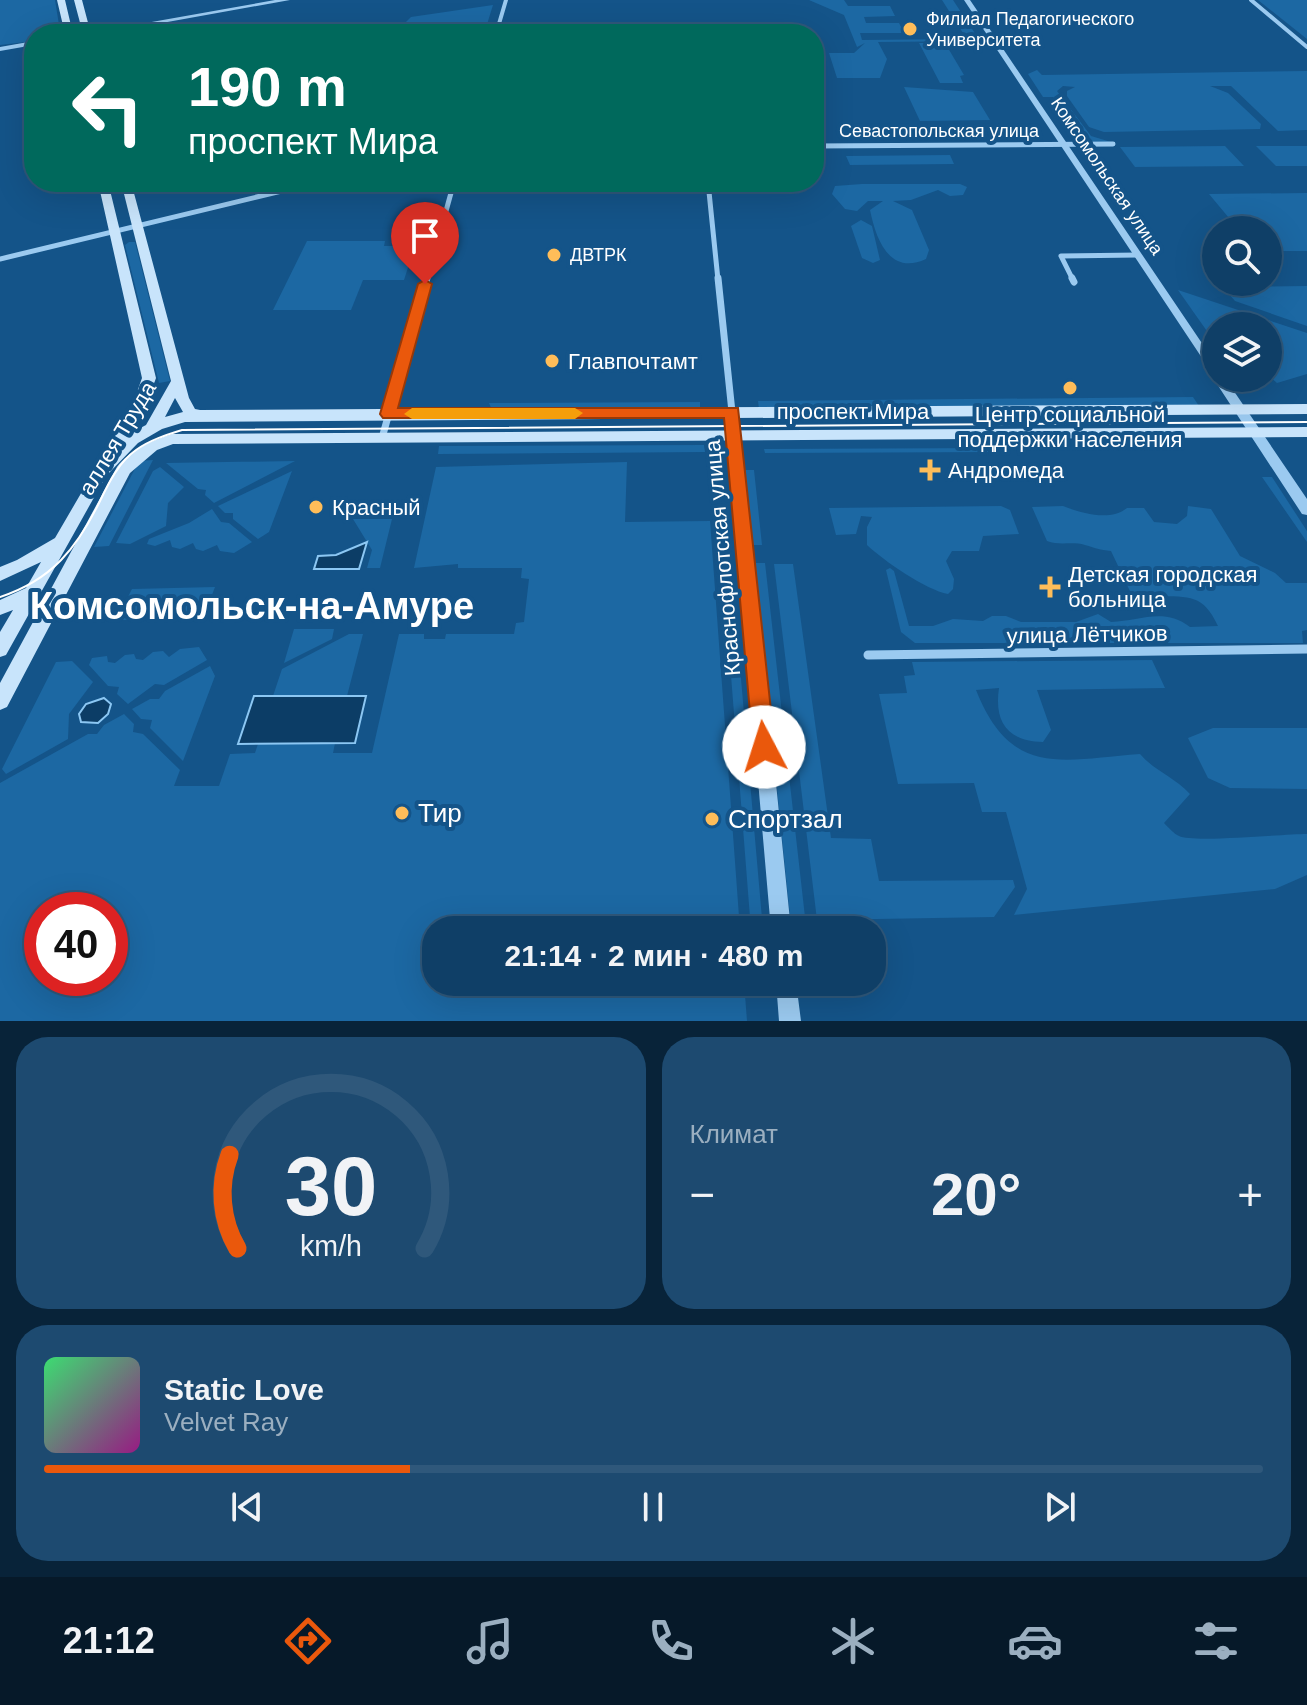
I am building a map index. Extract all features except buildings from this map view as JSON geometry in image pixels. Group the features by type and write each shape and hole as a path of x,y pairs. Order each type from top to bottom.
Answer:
{"main road":[{"path":"61,0 67,24"},
{"path":"78,0 84,24"},
{"name":"аллея Труда","path":"0,649 138,409 149,378 105,192"},
{"name":"аллея Труда","path":"0,701 122,471 178,381 128,192"},
{"path":"178,381 186,408 201,415"},
{"name":"проспект Мира","path":"101,472 127,441 153,425 172,418 201,415 1307,409"},
{"name":"проспект Мира","path":"122,471 152,446 172,439 1307,432"},
{"path":"0,574 38,557 67,530"},
{"path":"0,608 60,576 77,558"}],"street":[{"path":"146,24 287,0"},
{"path":"499,24 506,0"},
{"name":"Комсомольская улица","path":"967,0 1202,352"},
{"path":"1251,0 1307,47"},
{"path":"0,49 24,45"},
{"name":"Севастопольская улица","path":"824,146 1113,144"},
{"path":"0,259 278,192"},
{"path":"382,438 451,192"},
{"name":"Краснофлотская улица","path":"709,192 780,916"},
{"path":"1074,282 1061,256 1138,255"},
{"path":"1228,392 1307,510"},
{"name":"улица Лётчиков","path":"868,655 1307,649"},
{"path":"787,996 790,1021"}],"shaded area":[{"path":"0,0 55,0 59,24 24,24 24,42 0,45"},
{"path":"809,0 844,0 848,6 890,6 895,16 864,17 866,23 899,23 904,33 860,33 862,40 959,39 956,33 963,33 942,0 953,0 980,41 878,42 887,59 880,78 837,78 829,53 854,53 865,43 857,47 844,15"},
{"path":"1258,0 1307,0 1307,39"},
{"path":"493,5 487,24 404,24 411,17"},
{"path":"919,43 945,43 964,75 960,76 963,83 940,83"},
{"path":"1037,70 1042,75 1307,71 1307,130 1278,131 1231,86 1210,86 1228,93 1261,124 1260,129 1104,132 1089,127 1067,96 1067,91 1075,87 1063,86 1057,91 1091,136 1111,142 1085,142 1053,97 1043,97 1028,74"},
{"path":"904,87 973,92 990,120 920,121"},
{"path":"1225,146 1244,166 1135,167 1120,147"},
{"path":"1256,146 1307,146 1307,166 1276,166"},
{"path":"950,155 954,164 850,165 846,156"},
{"path":"960,184 967,187 963,195 950,196 938,190 911,200 893,201 912,210 929,250 926,259 902,263 886,252 876,232 870,210 883,201 868,201 857,211 845,209 832,194 835,186"},
{"path":"1307,193 1307,251 1282,251 1282,216 1227,216 1209,194"},
{"path":"861,220 872,226 880,260 873,263 862,258 851,226"},
{"path":"307,241 385,241 384,246 415,246 404,280 363,280 351,310 273,310"},
{"path":"135,242 170,381 159,383 125,245"},
{"path":"1282,286 1307,286 1307,326 1282,317 1282,312 1267,312 1235,301 1231,296 1282,296"},
{"path":"1178,290 1244,312 1202,312 1202,324"},
{"path":"1282,325 1307,333 1307,374 1282,382"},
{"path":"1193,397 1199,406 759,409 758,401"},
{"path":"700,402 700,409 492,410 489,403"},
{"path":"704,445 705,452 438,454 439,446"},
{"path":"997,448 999,452 765,453 764,449"},
{"path":"153,460 109,546 94,547 139,461"},
{"path":"295,461 214,503 205,495 206,490 198,489 166,463"},
{"path":"627,462 625,522 710,521 739,916 422,916 422,996 745,996 747,1021 0,1021 0,783 88,734 97,734 104,725 124,714 134,724 133,732 143,734 180,770 174,786 219,786 230,754 255,753 258,744 335,743 333,753 372,753 399,634 424,634 424,639 445,639 446,634 514,634 516,623 524,622 529,579 521,578 522,568 458,568 458,564 414,568 436,467"},
{"path":"160,467 184,487 168,503 166,526 130,544 116,543 153,471"},
{"path":"745,470 754,470 762,545 752,545"},
{"path":"292,471 269,532 258,539 233,519 233,513 225,513 218,506"},
{"path":"1262,477 1272,477 1307,531 1307,542"},
{"path":"1001,506 1010,510 1019,534 983,536 979,551 952,551 946,561 954,579 953,589 948,594 906,574 867,545 867,527 872,517 861,516 856,534 836,535 829,508"},
{"path":"1063,506 1104,515 1127,508 1144,508 1154,522 1177,524 1187,516 1188,506 1211,509 1240,556 1275,573 1286,583 1307,583 1307,630 1302,631 1303,643 915,643 901,632 886,570 890,568 894,571 909,626 933,626 953,619 983,621 992,616 1006,616 1021,622 1076,622 1098,614 1111,622 1161,616 1190,627 1218,626 1207,608 1187,597 1157,596 1156,605 1137,606 1111,551 1047,541 1032,507"},
{"path":"212,509 221,522 229,523 252,542 234,553 220,551 217,545 203,551 196,549 193,543 180,549 172,547 170,540 155,546 147,544 149,539 189,523"},
{"path":"353,519 392,519 380,568 367,568 372,550"},
{"path":"719,521 727,521 734,594 725,594"},
{"path":"367,542 359,569 314,569 318,556 336,555"},
{"path":"754,563 765,563 805,916 790,916"},
{"path":"774,564 793,564 831,838 871,839 879,881 1013,880 1015,887 994,917 886,919 886,916 817,916"},
{"path":"215,587 203,619 116,620 132,589"},
{"path":"725,599 734,599 762,916 750,916"},
{"path":"294,629 334,629 332,639 284,663"},
{"path":"349,634 363,634 347,696 273,696 282,669"},
{"path":"199,647 207,660 164,685 155,684 128,704 117,694 119,687 108,686 89,665 92,658 107,656 108,662 115,663 125,655 134,654 136,659 143,660 153,652 163,651 169,657 180,649"},
{"path":"1152,660 1165,688 1037,690 1051,730 1043,742 1020,738 1006,727 999,711 999,688 976,690 990,718 1005,738 1022,751 1063,760 1140,754 1190,794 1164,823 1179,836 1219,838 1307,834 1307,875 1275,889 1014,915 1027,889 1006,812 982,812 974,783 898,784 879,694 907,693 904,676 915,675 912,662"},
{"path":"72,661 93,682 69,714 68,739 6,774 2,769 56,662"},
{"path":"210,666 215,676 183,761 150,728 152,720 141,719 132,709 150,699 159,699 165,691"},
{"path":"254,696 366,696 355,743 238,744"},
{"path":"104,698 111,704 108,714 98,723 81,722 79,714 86,704"},
{"path":"1213,728 1307,728 1307,789 1230,788 1208,778 1188,738"}],"tram line":[{"path":"0,597 48,572 72,548 124,460 141,446 182,430 1307,422"}],"slow traffic":[{"path":"412,414 575,413"}],"place":[{"name":"Филиал Педагогического Университета","path":"910,29"},
{"name":"ДВТРК","path":"554,255"},
{"name":"Главпочтамт","path":"552,361"},
{"name":"Центр социальной поддержки населения","path":"1070,388"},
{"name":"Андромеда","path":"930,470"},
{"name":"Красный","path":"316,507"},
{"name":"Детская городская больница","path":"1050,587"},
{"name":"Тир","path":"402,813"},
{"name":"Спортзал","path":"712,819"}],"district":[{"name":"Комсомольск-на-Амуре","path":"252,606"}],"route":[{"path":"425,284 389,414 732,412 764,747"}]}
